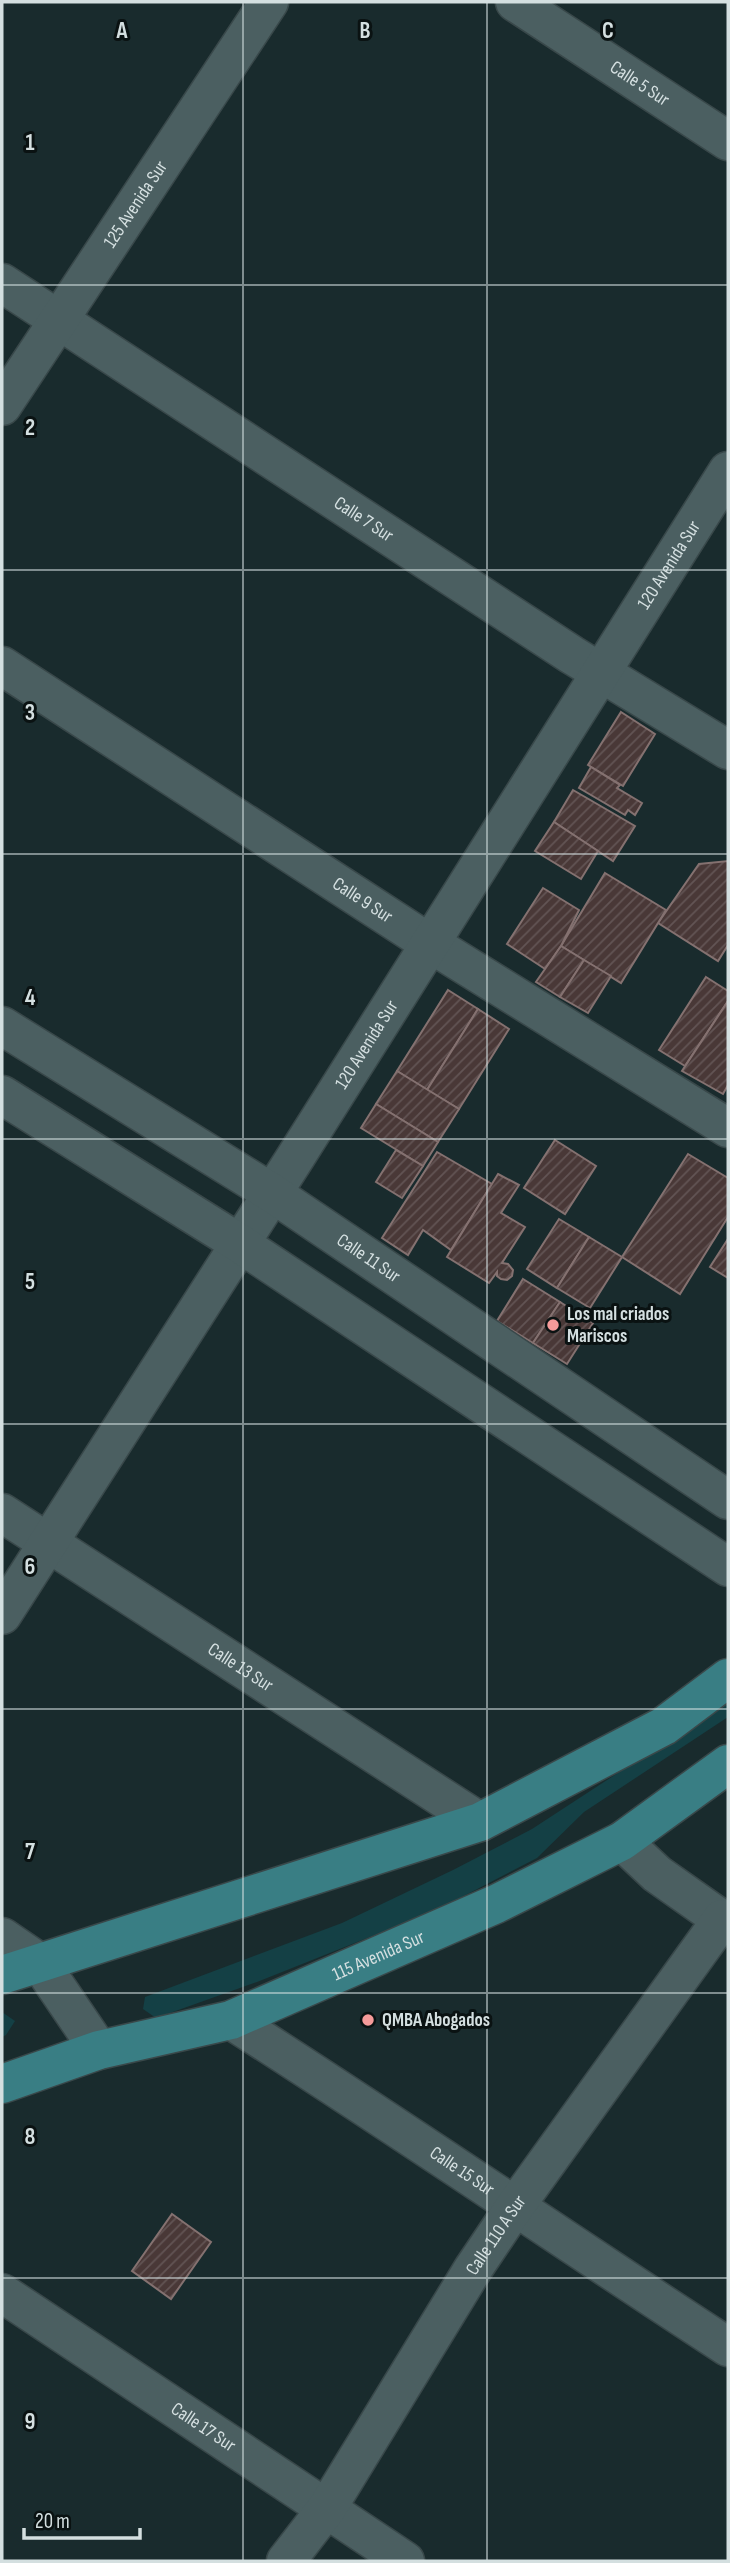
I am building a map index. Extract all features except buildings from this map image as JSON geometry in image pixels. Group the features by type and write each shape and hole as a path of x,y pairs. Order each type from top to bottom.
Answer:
{"main road":[{"path":"2,1975 480,1822 664,1726 728,1678"},
{"name":"115 Avenida Sur","path":"2,2084 99,2050 232,2020 496,1904 622,1841 728,1764"}],"street":[{"name":"125 Avenida Sur","path":"2,406 270,2"},
{"name":"Calle 5 Sur","path":"515,2 728,141"},
{"name":"Calle 7 Sur","path":"2,283 600,672 728,750"},
{"name":"120 Avenida Sur","path":"2,1615 728,471"},
{"name":"Calle 9 Sur","path":"2,666 430,943 728,1128"},
{"name":"Calle 11 Sur","path":"2,1026 272,1193 728,1500"},
{"path":"2,1095 239,1243 728,1567"},
{"name":"Calle 13 Sur","path":"2,1513 480,1822"},
{"path":"622,1841 657,1874 725,1922"},
{"name":"Calle 110 A Sur","path":"286,2561 327,2508 473,2269 516,2205 725,1922"},
{"path":"2,1937 40,1963 99,2050"},
{"name":"Calle 15 Sur","path":"232,2020 728,2347"},
{"name":"Calle 17 Sur","path":"2,2292 405,2561"}],"shaded area":[{"path":"728,1701 728,1717 584,1812 537,1858 435,1911 257,1982 156,2018 143,2009 145,1997 342,1923 532,1829"},
{"path":"2,2012 15,2021 2,2037"}],"place":[{"name":"Los mal criados Mariscos","path":"553,1325"},
{"name":"QMBA Abogados","path":"368,2020"}]}
